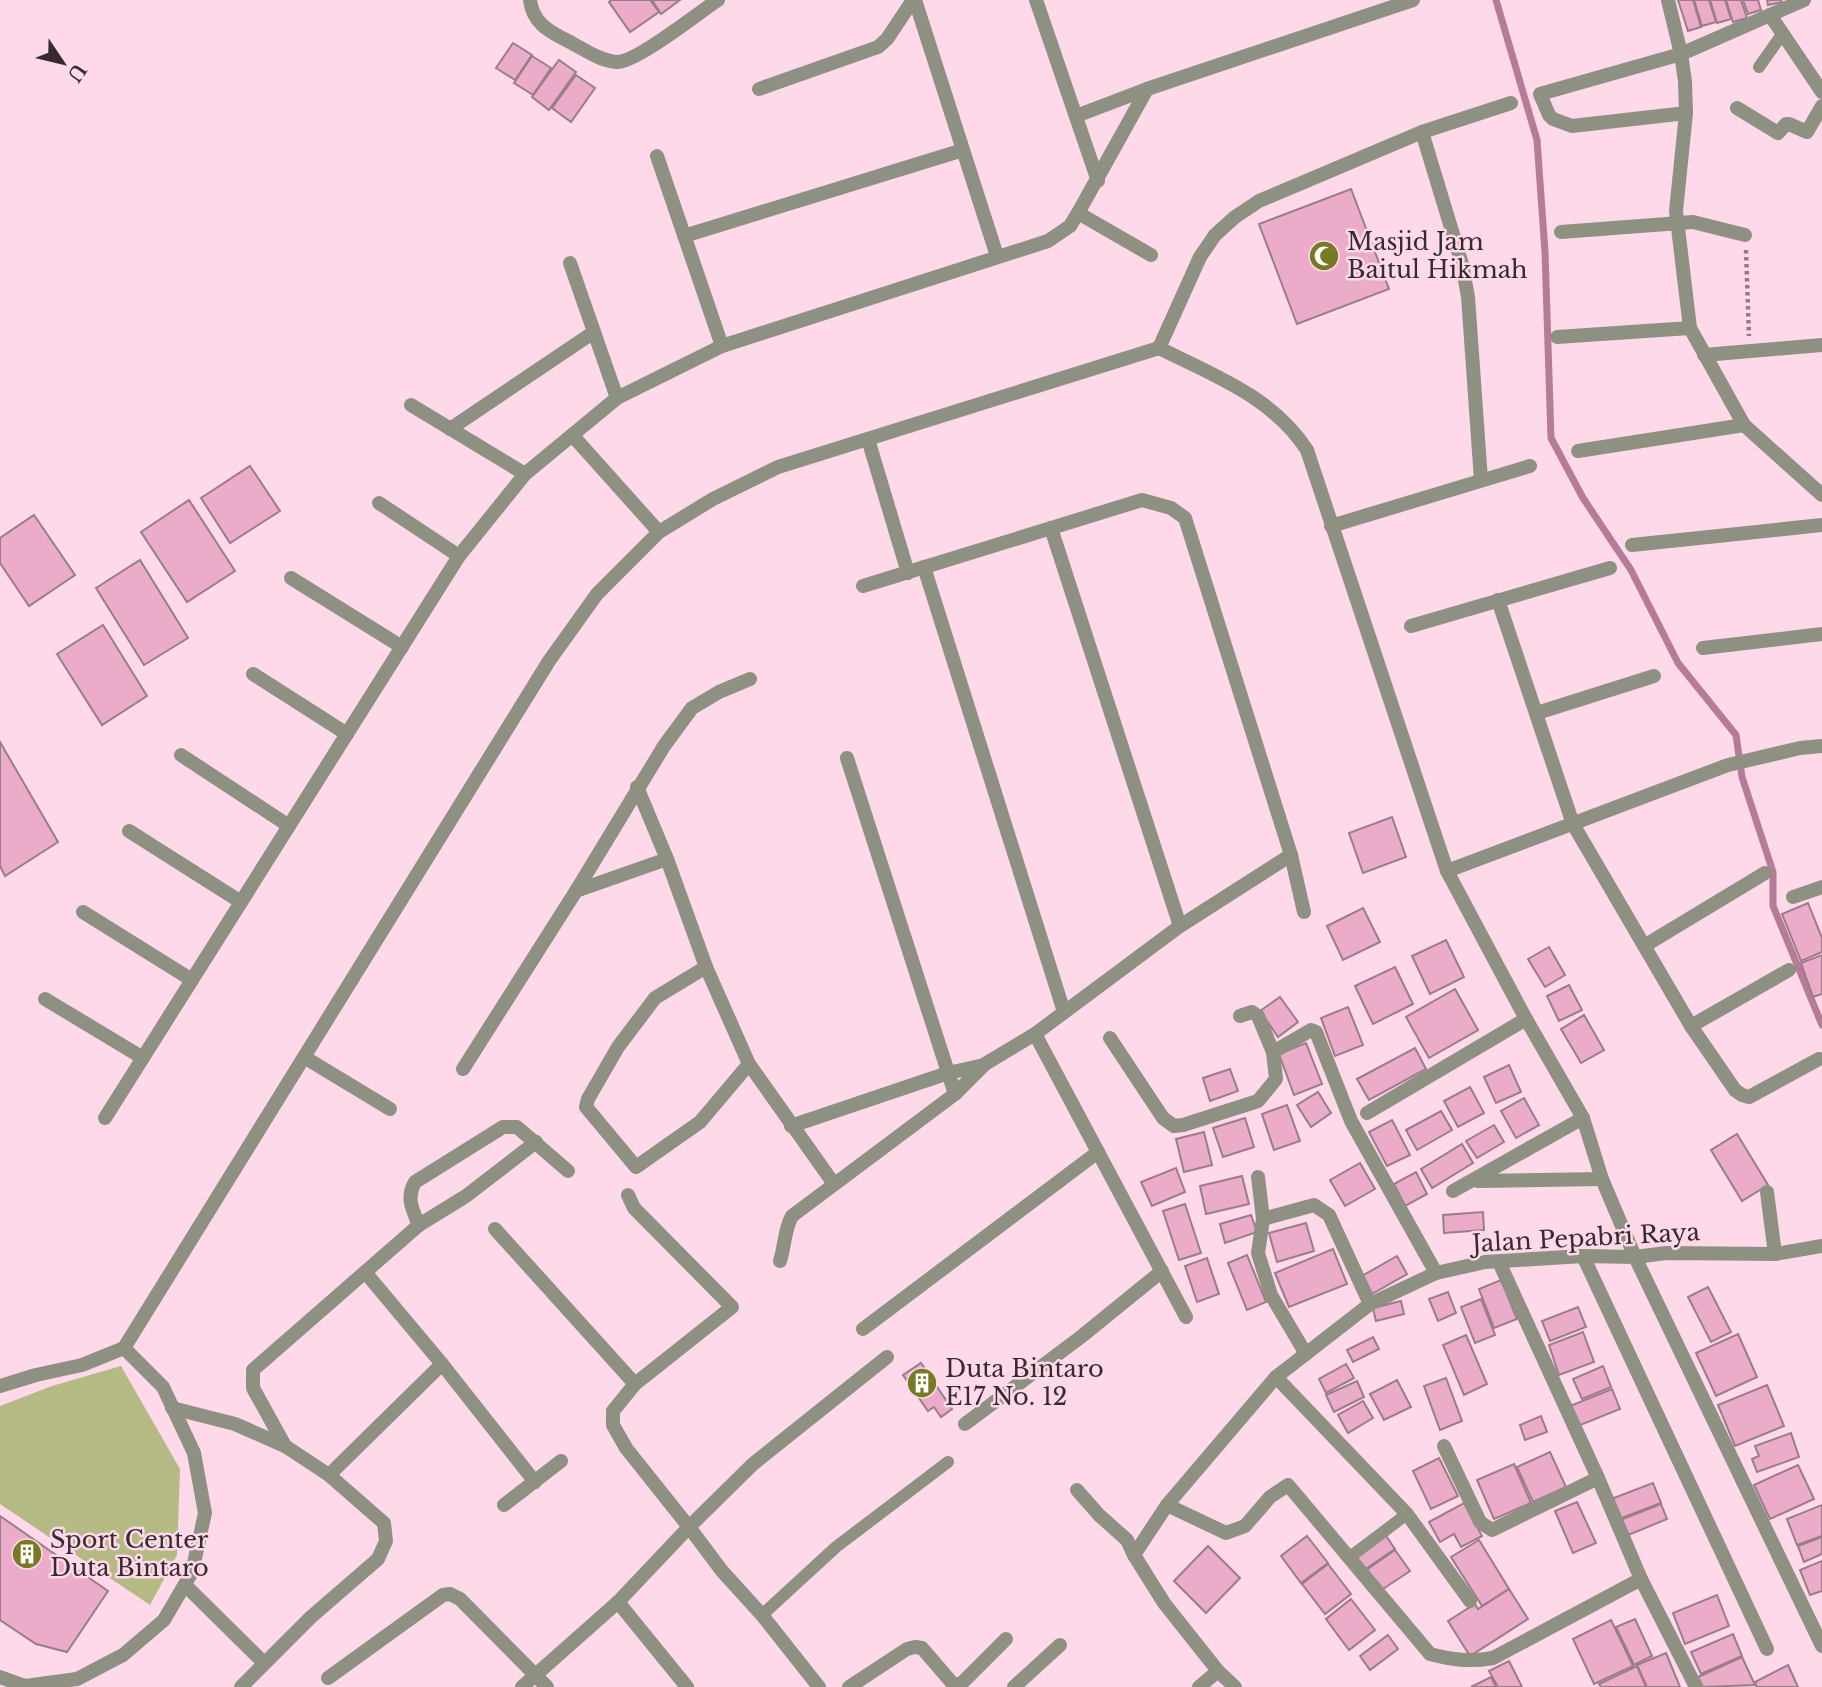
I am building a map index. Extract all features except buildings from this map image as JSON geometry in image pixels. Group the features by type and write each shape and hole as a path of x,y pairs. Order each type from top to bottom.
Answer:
{"street":[{"path":"530,0 531,11 537,22 549,32 608,61 621,62 636,56 718,0"},
{"path":"759,89 878,47 914,0"},
{"path":"914,0 997,256"},
{"path":"1076,116 1147,89 1413,0"},
{"path":"1668,0 1681,54 1686,113 1676,223 1690,328 1744,425 1822,495"},
{"path":"1686,113 1572,126 1553,119 1540,94 1681,54 1804,0"},
{"path":"1039,1 1098,181"},
{"path":"1770,15 1822,92"},
{"path":"105,1118 459,556 526,474 617,397 722,346 1048,241 1070,226 1098,181 1147,89"},
{"path":"1159,348 1200,257 1215,234 1234,217 1259,201 1422,132 1511,103"},
{"path":"1737,108 1778,134 1786,124 1807,132 1822,106"},
{"path":"1422,132 1462,264 1468,297 1481,480"},
{"path":"684,236 963,150"},
{"path":"657,156 722,346"},
{"path":"1078,213 1151,256"},
{"path":"1561,232 1703,223 1745,235"},
{"path":"570,263 617,397"},
{"path":"1558,337 1690,328"},
{"path":"450,429 594,332"},
{"path":"1704,355 1822,345"},
{"path":"0,1386 82,1365 124,1348 549,661 597,594 659,532 712,499 778,467 1159,348 1243,391 1293,429 1307,450 1447,871 1526,1019 1583,1118 1602,1180 1635,1257 1822,1646"},
{"path":"411,405 526,474"},
{"path":"1578,451 1744,425"},
{"path":"573,436 659,532"},
{"path":"869,439 908,573"},
{"path":"1331,526 1530,466"},
{"path":"863,586 1142,500 1171,508 1185,518 1291,855 1304,912"},
{"path":"379,503 459,556"},
{"path":"1632,545 1822,525"},
{"path":"1051,528 1180,926"},
{"path":"924,567 1064,1012"},
{"path":"1411,626 1610,569"},
{"path":"291,578 402,647"},
{"path":"1498,600 1573,824 1691,1026 1735,1090 1749,1097 1819,1059"},
{"path":"1703,648 1822,634"},
{"path":"253,674 347,734"},
{"path":"1537,713 1654,676"},
{"path":"463,1069 576,891 637,787 692,709 719,692 750,679"},
{"path":"1447,871 1728,765 1800,748 1822,746"},
{"path":"181,755 289,826"},
{"path":"847,758 955,1094"},
{"path":"637,787 667,859 706,967 749,1064 834,1185"},
{"path":"129,831 241,902"},
{"path":"780,1261 785,1246 786,1227 792,1216 955,1094 985,1064 1034,1034 1180,926 1291,855"},
{"path":"576,891 667,859"},
{"path":"1644,946 1765,873"},
{"path":"1793,897 1822,887"},
{"path":"83,912 192,981"},
{"path":"706,967 655,998 618,1046 586,1107 636,1167 700,1122 749,1064"},
{"path":"1691,1026 1789,970"},
{"path":"45,999 143,1058"},
{"path":"1110,1038 1163,1118 1174,1126 1184,1125 1258,1101 1276,1079 1273,1052 1258,1016 1252,1012 1240,1016"},
{"path":"1367,1113 1526,1019"},
{"path":"1273,1052 1311,1030 1316,1032 1351,1121 1436,1273"},
{"path":"1034,1034 1186,1317"},
{"path":"304,1056 390,1109"},
{"path":"791,1126 948,1073 985,1064"},
{"path":"1453,1191 1583,1118"},
{"path":"419,1225 410,1203 410,1190 415,1182 503,1127 517,1127 568,1171"},
{"path":"285,1446 253,1388 253,1370 419,1225 466,1196 536,1142"},
{"path":"863,1329 1098,1152"},
{"path":"1258,1177 1263,1219 1258,1253 1277,1307 1306,1354"},
{"path":"1475,1181 1602,1180"},
{"path":"1767,1192 1775,1254"},
{"path":"628,1195 634,1209 732,1307 635,1384 613,1411 613,1425 625,1448 722,1571 762,1615 819,1687"},
{"path":"1263,1219 1314,1205 1324,1209 1370,1304"},
{"path":"495,1229 635,1384"},
{"name":"Jalan Pepabri Raya","path":"1134,1555 1167,1505 1276,1377 1370,1304 1436,1273 1485,1262 1583,1256 1635,1257 1666,1253 1775,1254 1822,1246"},
{"path":"1583,1256 1767,1649"},
{"path":"1499,1262 1641,1579 1696,1687"},
{"path":"965,1424 1083,1336 1162,1271"},
{"path":"365,1272 535,1482"},
{"path":"0,1677 25,1686 77,1679 123,1655 164,1620 192,1572 205,1513 194,1452 163,1387 124,1348"},
{"path":"522,1687 618,1602 753,1464 887,1357"},
{"path":"328,1475 442,1364"},
{"path":"1276,1377 1407,1514 1470,1601"},
{"path":"172,1408 235,1424 285,1446 328,1475 384,1523 386,1541 378,1559 311,1617 241,1687"},
{"path":"1444,1446 1480,1522 1492,1530 1598,1478"},
{"path":"504,1505 561,1461"},
{"path":"1167,1505 1226,1532 1245,1526 1270,1497 1288,1485 1430,1654 1454,1660 1472,1662 1493,1658 1641,1579"},
{"path":"1077,1490 1126,1540 1164,1603 1218,1671 1235,1687"},
{"path":"185,1585 264,1663"},
{"path":"328,1678 443,1595 450,1594 460,1599 547,1687"},
{"path":"618,1602 687,1687"},
{"path":"849,1687 907,1649 915,1647 922,1648 953,1684 961,1684 1006,1639"},
{"path":"1014,1687 1060,1645"},
{"path":"0,1668 25,1686"},
{"path":"1199,1687 1218,1671"}],"lane":[{"path":"1759,67 1783,33"},
{"path":"762,1615 836,1547 948,1462"},
{"path":"1350,1557 1407,1514"}],"path":[{"path":"1745,235 1749,353"}],"green space":[{"path":"121,1366 180,1469 177,1555 150,1605 0,1504 0,1406 52,1386"}],"waterway":[{"path":"1496,0 1537,140 1545,252 1551,438 1583,498 1631,570 1678,663 1736,735 1742,777 1773,872 1773,906 1822,1025"}],"place":[{"name":"Masjid Jam Baitul Hikmah","path":"1324,256"},
{"name":"Duta Bintaro E17 No. 12","path":"922,1383"},
{"name":"Sport Center Duta Bintaro","path":"27,1554"}]}
